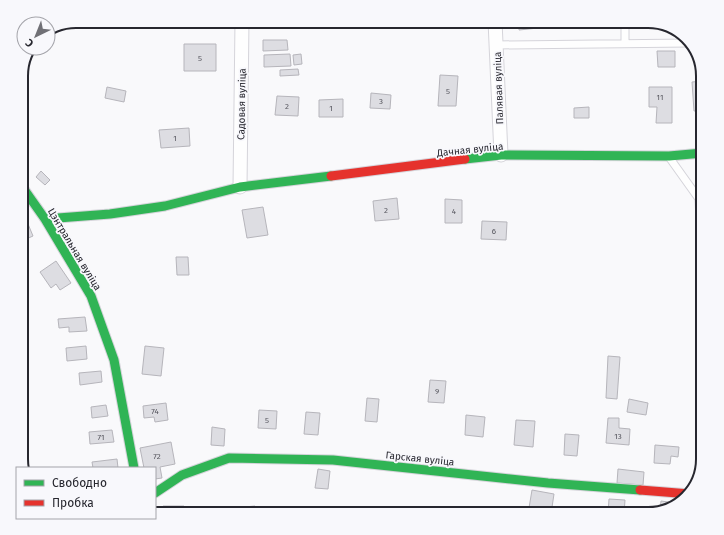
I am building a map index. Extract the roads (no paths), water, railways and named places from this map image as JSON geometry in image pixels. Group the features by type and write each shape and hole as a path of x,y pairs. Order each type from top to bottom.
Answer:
{"street":[{"name":"Садовая вуліца","path":"240,187 242,28"},
{"name":"Палявая вуліца","path":"495,28 501,155"},
{"name":"Дачная вуліца","path":"45,219 110,214 165,206 240,187 501,155 669,156 696,154"},
{"name":"Цэнтральная вуліца","path":"28,195 45,219 91,296 112,352 134,467"},
{"name":"Гарская вуліца","path":"156,492 182,475 229,458 333,460 548,483 682,493"}],"lane":[{"path":"625,28 625,43"},
{"path":"496,45 682,42"},
{"path":"669,156 696,195"}]}
